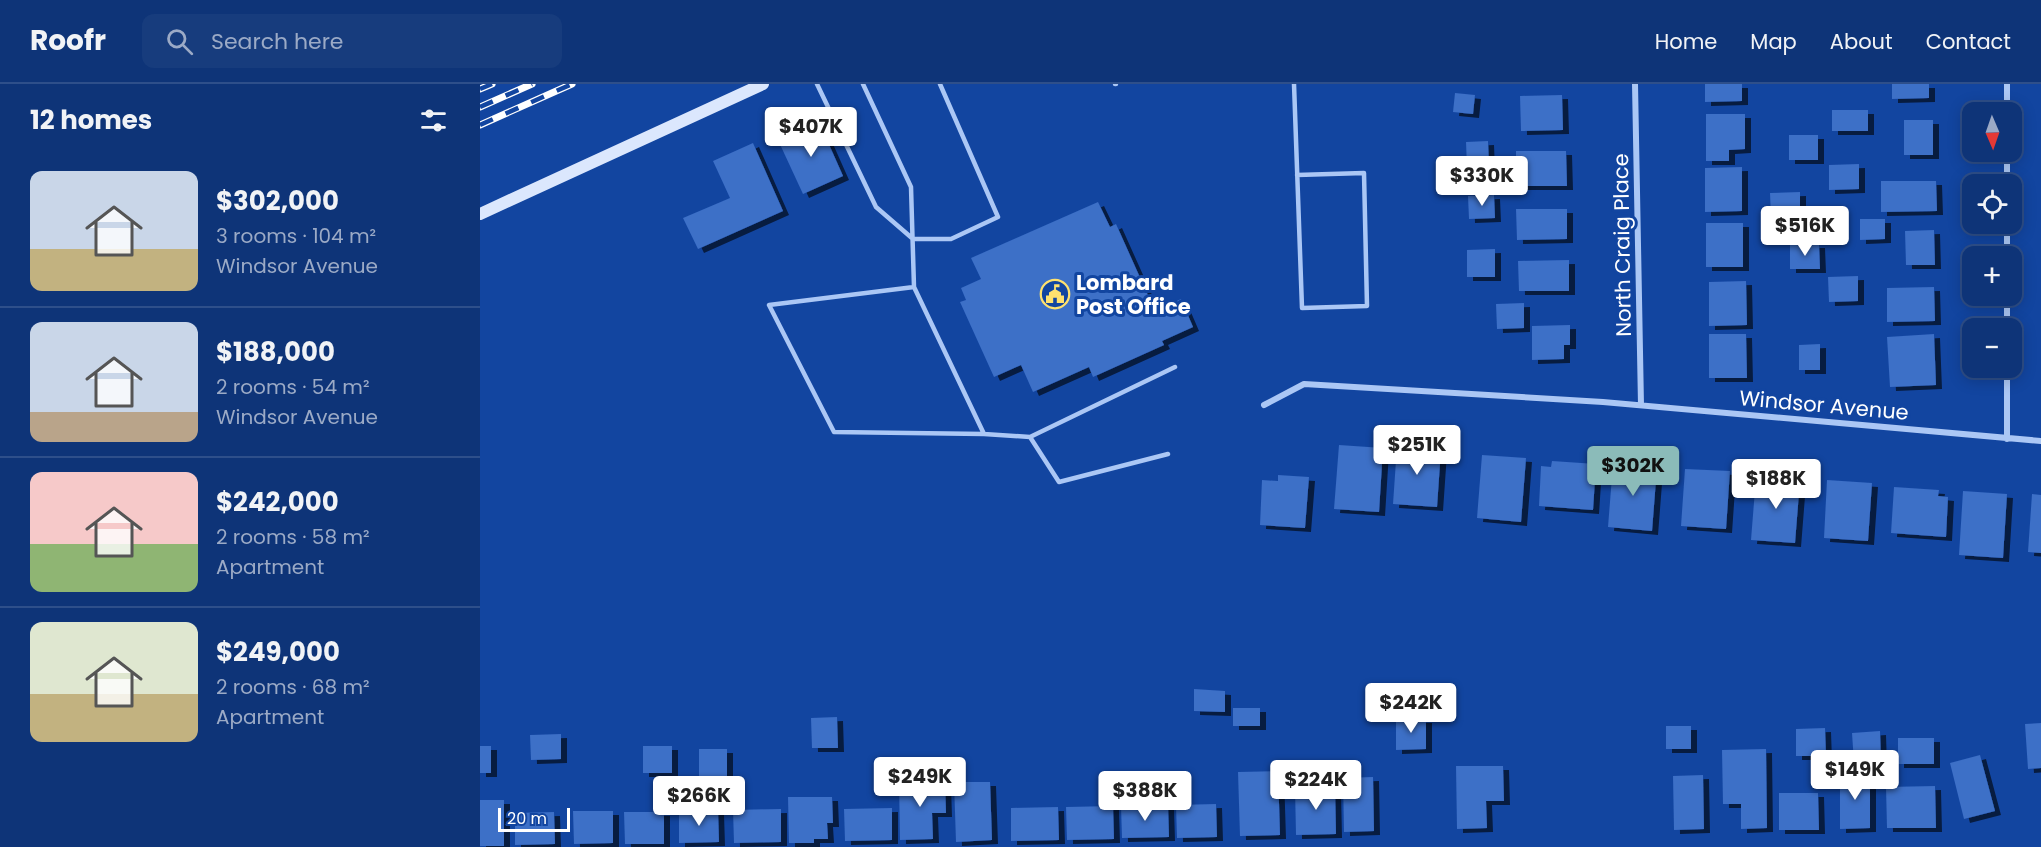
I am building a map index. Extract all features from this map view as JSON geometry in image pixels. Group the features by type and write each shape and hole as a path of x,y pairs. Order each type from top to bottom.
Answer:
{"main road":[{"path":"480,214 763,84"}],"street":[{"name":"North Craig Place","path":"1635,84 1641,405"},
{"path":"2007,84 2007,102"},
{"path":"2007,378 2007,439"},
{"name":"Windsor Avenue","path":"1264,405 1305,384 1603,402 2041,441"}],"lane":[{"path":"817,84 876,207 913,239 951,239 998,217 940,84"},
{"path":"863,84 911,187 914,287 984,434"},
{"path":"1294,84 1297,175 1302,308 1367,306 1364,173 1297,175"},
{"path":"914,287 769,305 834,432 984,434 1030,437 1175,367"},
{"path":"1030,437 1059,482 1168,454"}],"building":[{"path":"1705,84 1742,84 1742,101 1705,102"},
{"path":"1892,84 1929,84 1929,98 1892,99"},
{"path":"1455,93 1475,95 1473,114 1453,112"},
{"path":"1562,95 1563,130 1521,131 1520,96"},
{"path":"1832,110 1868,110 1868,131 1832,131"},
{"path":"1706,114 1745,114 1745,149 1729,150 1729,161 1706,161"},
{"path":"1904,120 1933,120 1933,155 1904,155"},
{"path":"819,122 843,176 803,194 778,140"},
{"path":"1789,135 1818,135 1818,160 1789,160"},
{"path":"1488,141 1489,166 1467,167 1466,142"},
{"path":"753,143 783,211 698,249 683,218 730,198 713,161"},
{"path":"1516,151 1566,151 1567,186 1516,186"},
{"path":"1859,164 1859,189 1829,190 1829,165"},
{"path":"1742,167 1742,211 1705,212 1705,168"},
{"path":"1881,181 1936,181 1937,211 1881,212"},
{"path":"1800,192 1800,217 1771,218 1770,193"},
{"path":"1494,195 1495,218 1469,219 1468,196"},
{"name":"Lombard Post Office","path":"1098,202 1110,227 1116,224 1155,311 1181,299 1193,327 1162,341 1164,345 1093,377 1089,367 1033,392 1021,365 994,377 960,302 966,300 961,288 981,279 971,258"},
{"path":"1516,209 1567,209 1567,239 1517,240"},
{"path":"1860,219 1885,219 1885,239 1860,240"},
{"path":"1706,223 1743,223 1743,267 1706,267"},
{"path":"1934,230 1935,265 1906,265 1905,231"},
{"path":"1790,244 1819,244 1820,269 1790,269"},
{"path":"1495,249 1495,277 1467,277 1467,250"},
{"path":"1569,260 1569,291 1519,291 1518,261"},
{"path":"1858,276 1858,301 1829,302 1828,277"},
{"path":"1746,281 1747,325 1709,326 1709,282"},
{"path":"1934,287 1935,321 1887,322 1887,288"},
{"path":"1524,303 1524,328 1497,329 1496,304"},
{"path":"1570,325 1570,345 1564,345 1564,359 1532,360 1532,326"},
{"path":"1709,334 1746,334 1747,378 1709,378"},
{"path":"1934,334 1936,385 1890,387 1887,337"},
{"path":"1820,344 1820,370 1799,370 1799,345"},
{"path":"1339,445 1383,448 1379,512 1334,509"},
{"path":"1397,446 1441,449 1437,507 1393,504"},
{"path":"1482,455 1526,458 1521,522 1477,518"},
{"path":"1552,461 1596,464 1593,510 1539,506 1541,466 1551,467"},
{"path":"1613,464 1657,467 1652,531 1608,527"},
{"path":"1685,469 1730,471 1726,529 1681,526"},
{"path":"1278,475 1309,477 1305,528 1260,525 1262,480 1278,481"},
{"path":"1756,477 1800,480 1795,543 1751,540"},
{"path":"1827,480 1872,483 1868,541 1824,538"},
{"path":"1894,487 1939,490 1938,496 1948,497 1946,537 1891,533"},
{"path":"1963,491 2007,494 2003,558 1959,555"},
{"path":"2032,494 2041,495 2041,553 2028,552"},
{"path":"1194,689 1225,691 1225,712 1194,711"},
{"path":"1233,708 1260,708 1260,726 1233,726"},
{"path":"837,717 838,748 812,748 811,718"},
{"path":"1396,719 1426,719 1426,749 1396,750"},
{"path":"2041,723 2041,768 2028,769 2025,724"},
{"path":"1666,726 1691,726 1691,749 1666,749"},
{"path":"1825,728 1826,756 1796,756 1796,729"},
{"path":"1880,731 1881,762 1854,763 1852,733"},
{"path":"561,734 561,759 531,760 530,735"},
{"path":"1898,738 1934,738 1934,764 1898,764"},
{"path":"480,746 491,746 491,773 480,773"},
{"path":"643,746 672,746 672,773 643,773"},
{"path":"699,749 727,749 727,777 699,777"},
{"path":"1766,749 1767,828 1741,829 1741,804 1723,804 1722,750"},
{"path":"1980,755 1995,811 1964,819 1950,763"},
{"path":"1456,766 1503,766 1504,801 1486,801 1487,828 1457,829"},
{"path":"1278,771 1280,835 1240,836 1238,772"},
{"path":"1840,774 1870,774 1870,828 1840,829"},
{"path":"1703,775 1704,829 1674,830 1673,776"},
{"path":"1373,777 1374,831 1344,832 1343,778"},
{"path":"945,781 946,813 932,813 933,839 900,840 899,782"},
{"path":"954,782 990,782 992,840 956,842"},
{"path":"1935,786 1936,828 1887,828 1886,787"},
{"path":"1335,787 1336,834 1296,835 1295,788"},
{"path":"1779,793 1818,793 1819,830 1779,830"},
{"path":"788,797 832,797 833,823 827,823 828,839 814,839 814,843 789,843"},
{"path":"480,800 504,800 504,846 480,846"},
{"path":"1216,804 1217,837 1177,838 1176,805"},
{"path":"1168,805 1169,837 1122,838 1121,806"},
{"path":"1113,806 1114,839 1067,840 1066,807"},
{"path":"1058,807 1059,840 1011,841 1011,808"},
{"path":"892,808 892,840 845,841 844,809"},
{"path":"781,809 781,842 734,843 733,810"},
{"path":"718,810 719,842 679,843 679,811"},
{"path":"573,811 613,811 613,843 574,844"},
{"path":"554,812 555,844 515,845 515,813"},
{"path":"624,812 664,812 664,844 625,844"}],"railway":[{"path":"480,89 492,84"},
{"path":"480,107 532,84"},
{"path":"480,125 572,84"}],"place":[{"name":"Lombard Post Office","path":"1055,294"}]}
